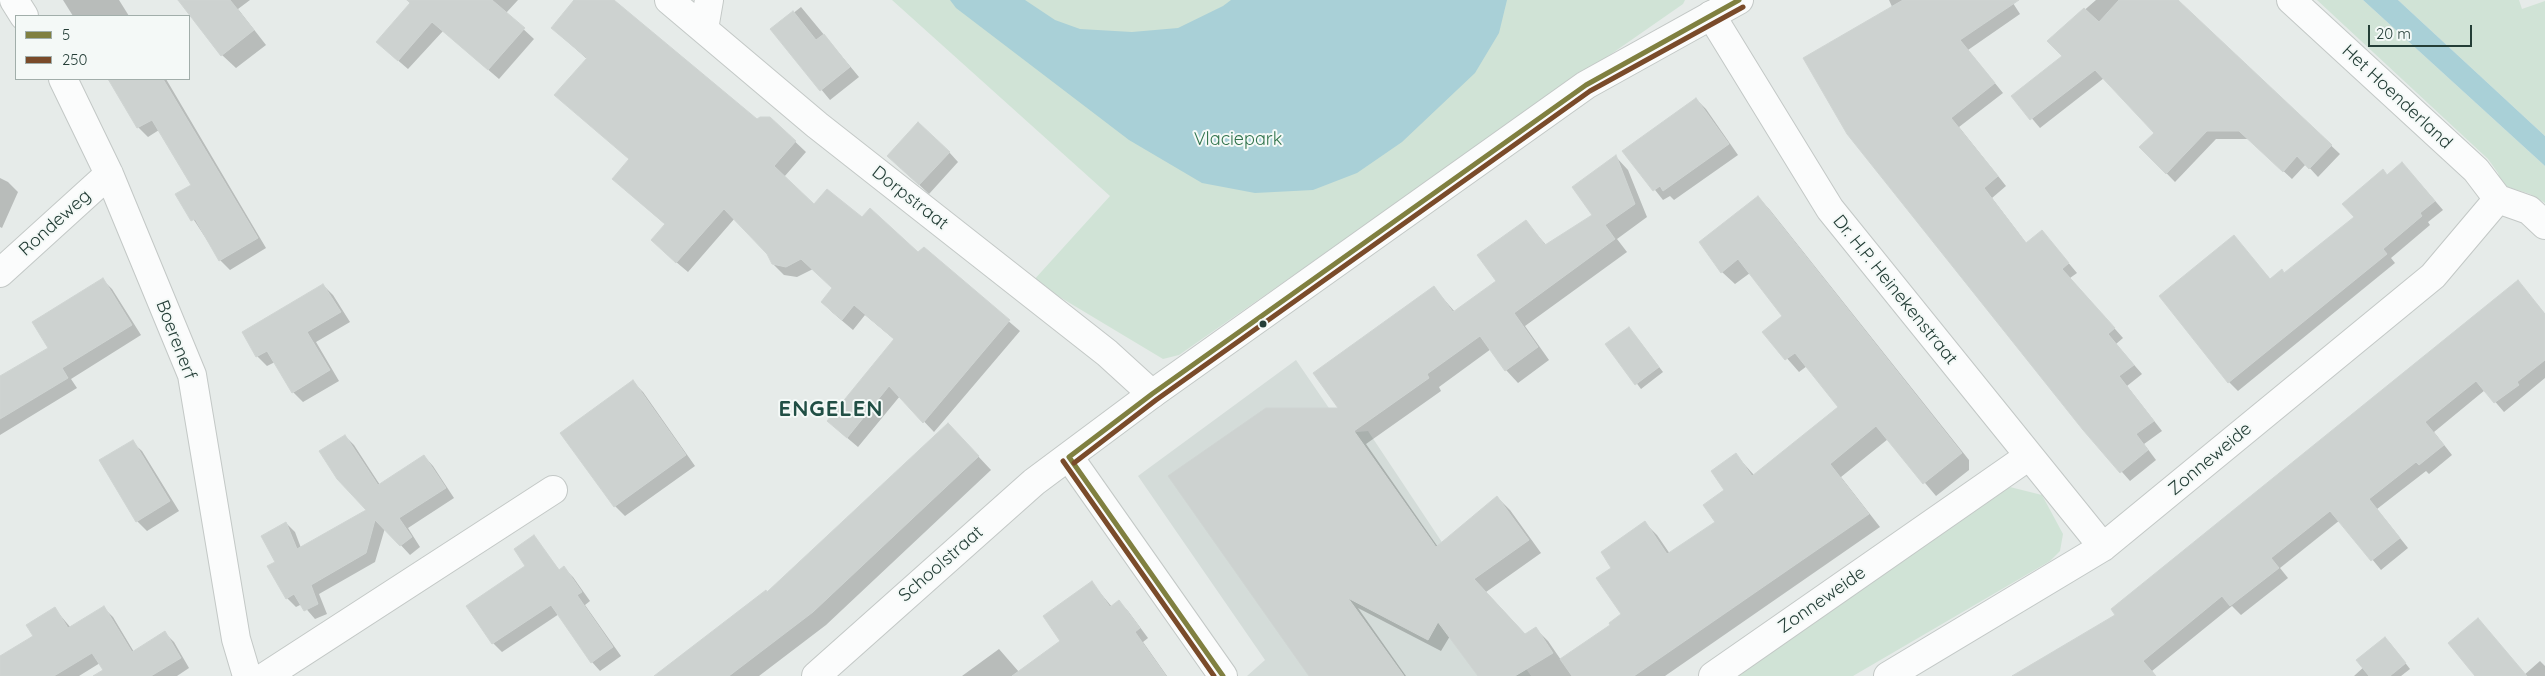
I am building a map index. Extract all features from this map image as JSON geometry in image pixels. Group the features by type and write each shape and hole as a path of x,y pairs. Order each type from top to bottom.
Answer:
{"street":[{"path":"14,0 23,15"},
{"name":"Dorpstraat","path":"669,0 817,125 1107,353 1152,394"},
{"path":"704,29 709,0"},
{"name":"Schoolstraat","path":"816,676 1034,482 1152,394 1586,85 1739,0"},
{"name":"Het Hoenderland","path":"2291,0 2476,170 2498,199"},
{"name":"Dr. H.P. Heinekenstraat","path":"1711,15 1830,209 2103,547"},
{"name":"Boerenerf","path":"63,80 109,174 192,374 236,639 247,676"},
{"name":"Rondeweg","path":"0,273 109,174"},
{"path":"2498,199 2529,210 2545,225"},
{"name":"Zonneweide","path":"1888,676 2103,547 2433,276 2498,199"},
{"name":"Zonneweide","path":"1712,676 2030,456"},
{"path":"1068,457 1223,676"},
{"path":"266,676 553,490"}],"shaded area":[{"path":"1296,360 1346,433 1368,431 1531,676 1247,676 1265,660 1138,476"}],"green space":[{"name":"Vlaciepark","path":"892,0 1685,0 1683,4 1179,355 1163,359 1033,281 1110,196"},
{"path":"2317,0 2363,0 2545,166 2545,203 2530,194 2502,185 2498,173 2488,159"},
{"path":"2398,0 2519,0 2522,9 2545,1 2545,136"},
{"path":"2010,487 2042,495 2063,534 2060,551 2050,561 1853,676 1734,676"}],"water":[{"path":"950,0 1025,0 1055,20 1080,29 1132,32 1178,28 1223,6 1231,0 1507,0 1499,33 1475,73 1402,142 1357,173 1313,190 1255,193 1202,183 1129,140 956,8"},
{"path":"2363,0 2398,0 2545,136 2545,166"}],"building":[{"path":"178,0 230,0 254,30 221,56"},
{"path":"407,0 492,0 525,28 488,70 432,22 398,61 376,42 410,3"},
{"path":"574,0 614,0 757,119 760,117 770,117 796,141 774,166 814,204 827,189 862,217 870,208 918,252 924,247 1010,320 923,423 889,386 847,438 827,421 894,339 854,305 842,320 821,302 832,288 801,259 786,267 772,264 767,254 724,209 676,263 651,240 665,224 612,179 629,159 554,95 587,58 551,28"},
{"path":"1903,0 2019,0 1960,40 1995,83 1951,118 1998,176 1984,188 2026,243 2042,230 2069,263 2062,269 2115,328 2108,334 2134,365 2119,376 2154,421 2136,434 2148,450 2120,473 2083,430 1847,134 1803,58"},
{"path":"2119,0 2178,0 2332,145 2309,169 2297,156 2283,172 2239,131 2207,131 2166,174 2139,147 2154,133 2095,70 2030,120 2011,96 2062,56 2047,41 2084,8 2099,22"},
{"path":"793,11 816,40 824,34 850,67 820,91 770,29"},
{"path":"109,80 164,80 258,238 219,261 195,219 191,221 175,194 191,185 152,120 137,128"},
{"path":"1696,98 1729,144 1663,191 1660,186 1653,191 1622,151"},
{"path":"918,122 950,152 919,185 887,156"},
{"path":"1616,155 1635,204 1605,225 1615,239 1514,313 1538,347 1505,371 1480,336 1427,374 1429,378 1354,431 1436,547 1497,496 1529,540 1474,579 1525,634 1536,627 1553,653 1515,676 1478,676 1438,622 1428,640 1348,598 1404,676 1309,676 1168,476 1266,408 1338,408 1313,373 1434,286 1453,312 1496,281 1477,255 1526,220 1545,245 1592,215 1572,187"},
{"path":"2402,162 2435,201 2420,213 2422,216 2383,249 2387,254 2228,383 2159,296 2234,235 2270,279 2282,269 2284,273 2354,217 2342,204 2383,169 2387,175"},
{"path":"1758,196 1962,453 1923,484 1876,426 1830,464 1869,514 1634,676 1572,676 1560,659 1610,625 1609,623 1621,614 1596,578 1611,568 1601,552 1645,521 1667,554 1715,522 1703,505 1724,490 1711,471 1736,453 1752,476 1838,407 1795,353 1785,360 1762,332 1782,316 1738,259 1721,273 1699,242"},
{"path":"103,278 132,325 62,368 68,378 0,419 0,376 48,348 32,322"},
{"path":"2518,280 2545,314 2545,360 2517,382 2519,385 2494,403 2476,381 2425,422 2444,445 2419,465 2416,462 2369,499 2400,538 2371,561 2330,511 2271,558 2279,568 2230,606 2222,596 2143,661 2156,676 2012,676 2115,615 2111,609"},
{"path":"323,284 341,312 307,332 330,370 292,393 267,351 256,357 242,332"},
{"path":"1629,327 1659,367 1635,385 1605,344"},
{"path":"633,380 686,455 614,507 560,433"},
{"path":"948,423 979,456 813,612 729,676 654,676 766,590 767,592"},
{"path":"345,435 378,485 424,455 446,488 399,518 412,537 400,546 375,520 366,553 311,585 318,604 304,611 294,594 286,599 267,566 275,562 261,536 286,522 297,549 366,510 337,479 319,451"},
{"path":"133,440 170,501 136,522 99,460"},
{"path":"534,535 559,570 564,566 582,592 577,595 613,647 591,663 551,605 492,644 466,606 525,566 514,549"},
{"path":"1092,581 1110,607 1119,600 1140,628 1135,632 1166,676 1012,676 1060,641 1043,616"},
{"path":"104,606 132,652 165,631 181,658 151,676 93,676 103,670 92,653 54,676 0,676 0,656 33,636 26,625 55,607 68,628"},
{"path":"2478,618 2527,676 2475,676 2448,643"},
{"path":"2385,637 2406,663 2390,676 2369,676 2356,660"}],"transit line":[{"name":"5","path":"1069,457 1152,394 1586,85 1739,0"},
{"name":"250","path":"1074,463 1156,400 1590,91 1743,7"},
{"name":"5","path":"1069,457 1223,676"},
{"name":"250","path":"1063,461 1214,676"}],"district":[{"name":"ENGELEN","path":"831,409"}]}
